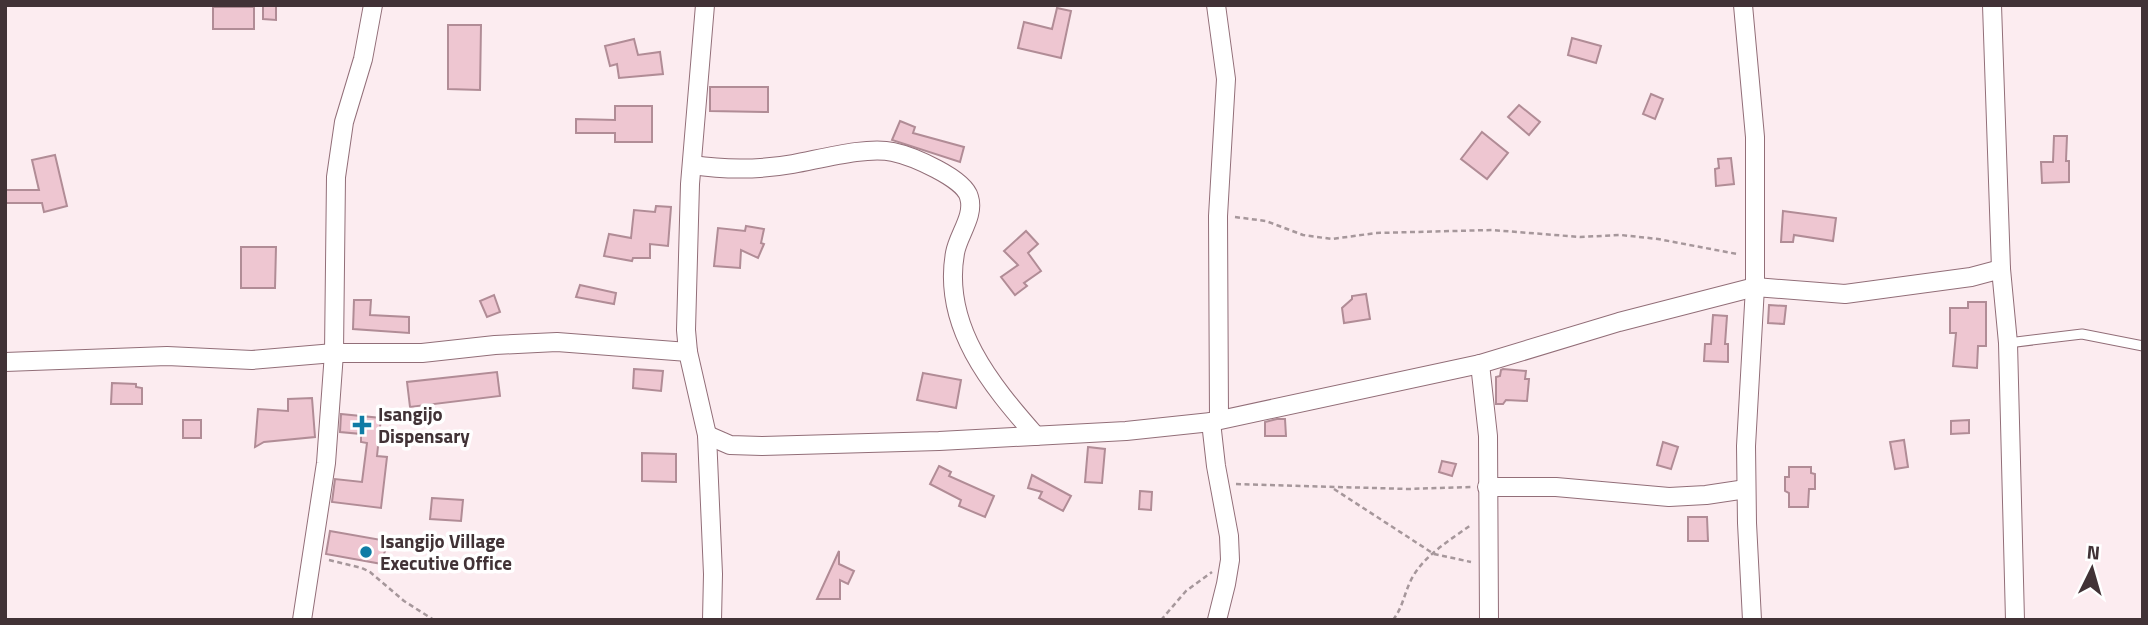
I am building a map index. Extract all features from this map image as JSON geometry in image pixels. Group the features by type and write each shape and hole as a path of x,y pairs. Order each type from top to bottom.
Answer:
{"street":[{"path":"302,620 326,463 334,353 336,177 345,122 363,59 373,5"},
{"path":"705,5 692,166 686,330 688,352 707,435 713,574 712,620"},
{"path":"1216,5 1226,79 1218,216 1215,420 1219,483 1229,537 1230,560 1217,620"},
{"path":"1743,5 1755,137 1755,287 1746,446 1752,620"},
{"path":"1992,5 2001,270 2008,343 2015,620"},
{"path":"692,166 756,169 869,150 893,152 956,179 969,196 970,206 968,219 958,238 952,277 962,326 974,357 993,386 1036,436"},
{"path":"707,457 715,449 730,445 1036,436 1126,431 1215,420 1480,364 1755,287 1845,294 1971,277 2001,270"},
{"path":"5,362 167,356 251,360 334,353 422,353 557,342 688,352"},
{"path":"1480,364 1489,436 1489,620"},
{"path":"707,435 730,445"},
{"path":"1487,487 1556,487 1669,497 1746,489"}],"lane":[{"path":"2008,343 2082,334 2143,346"}],"path":[{"path":"1218,216 1266,221 1303,235 1332,239 1376,233 1492,230 1580,237 1621,236 1684,243 1755,258"},
{"path":"1219,483 1408,489 1487,487"},
{"path":"1331,487 1434,554 1472,562 1490,576"},
{"path":"1394,620 1405,602 1412,577 1434,554 1488,513"},
{"path":"311,555 362,568 404,601 434,620"},
{"path":"1161,620 1186,591 1230,560"}],"building":[{"path":"263,5 276,5 276,20 263,19"},
{"path":"213,7 254,7 254,29 213,29"},
{"path":"1057,8 1071,11 1061,58 1018,48 1024,22 1052,29"},
{"path":"448,25 481,25 480,90 448,89"},
{"path":"1572,38 1601,46 1596,63 1568,55"},
{"path":"634,39 638,55 660,52 663,74 619,78 617,64 610,66 605,46"},
{"path":"710,87 768,87 768,112 710,111"},
{"path":"1651,94 1663,99 1655,119 1643,114"},
{"path":"1519,105 1540,122 1529,135 1508,117"},
{"path":"615,106 652,106 652,142 615,142 615,133 576,133 576,119 615,120"},
{"path":"900,121 915,127 913,133 964,147 960,162 892,140"},
{"path":"1482,132 1508,153 1487,179 1461,159"},
{"path":"2054,136 2067,136 2069,182 2042,183 2041,162 2053,162"},
{"path":"55,155 67,206 44,212 42,203 6,203 6,190 39,190 32,160"},
{"path":"1731,158 1734,184 1716,186 1715,169 1719,168 1718,159"},
{"path":"656,206 671,207 668,246 650,244 650,258 633,258 632,261 604,256 609,234 631,238 634,210 655,212"},
{"path":"1783,211 1836,218 1833,241 1794,235 1793,242 1781,242"},
{"path":"746,226 764,229 761,243 764,244 758,258 741,250 740,268 714,266 718,228 745,231"},
{"path":"1026,231 1038,244 1028,253 1041,271 1024,283 1027,286 1015,295 1001,277 1018,265 1004,251"},
{"path":"241,247 276,247 275,288 241,288"},
{"path":"580,285 616,293 614,304 576,297"},
{"path":"1366,294 1370,319 1344,323 1342,308 1352,296"},
{"path":"494,295 500,312 487,317 480,301"},
{"path":"354,300 371,300 370,315 409,317 409,333 353,329"},
{"path":"1968,302 1986,302 1986,346 1978,346 1977,368 1953,366 1956,333 1950,333 1950,308 1968,308"},
{"path":"1769,305 1786,306 1784,324 1768,323"},
{"path":"1713,315 1727,316 1725,344 1728,344 1728,362 1704,361 1705,344 1711,344"},
{"path":"634,369 663,371 661,391 633,388"},
{"path":"1503,369 1526,371 1525,379 1529,379 1527,401 1506,400 1503,404 1496,404 1496,377 1500,376"},
{"path":"497,372 500,396 410,407 407,382"},
{"path":"923,373 961,380 956,408 917,400"},
{"path":"112,383 136,384 136,387 142,388 142,404 111,404"},
{"path":"312,398 315,437 264,442 255,447 258,409 288,411 288,399"},
{"path":"341,414 381,418 377,456 387,457 381,508 332,502 335,479 362,482 367,443 361,442 361,434 340,432"},
{"path":"1285,419 1286,436 1265,436 1265,422"},
{"path":"183,420 201,420 201,438 183,438"},
{"path":"1969,420 1969,433 1951,434 1951,421"},
{"path":"1904,440 1908,467 1895,469 1890,442"},
{"path":"1663,442 1678,447 1671,469 1657,465"},
{"path":"1088,447 1105,449 1102,483 1085,482"},
{"path":"642,453 676,454 676,482 642,481"},
{"path":"1442,461 1456,464 1452,476 1439,472"},
{"path":"939,466 951,472 949,476 994,496 985,517 959,506 961,500 930,484"},
{"path":"1789,467 1811,467 1811,473 1815,474 1815,489 1809,489 1808,507 1789,507 1785,477 1789,477"},
{"path":"1032,475 1071,496 1063,511 1039,498 1042,492 1028,488"},
{"path":"1140,491 1152,492 1151,510 1139,509"},
{"path":"432,498 463,500 461,521 430,519"},
{"path":"1688,517 1707,517 1708,541 1688,541"},
{"path":"330,531 387,541 382,564 326,554"},
{"path":"839,551 839,564 854,571 848,584 840,580 840,599 817,599"}],"place":[{"name":"Isangijo Dispensary","path":"362,425"},
{"name":"Isangijo Village Executive Office","path":"366,552"}]}
